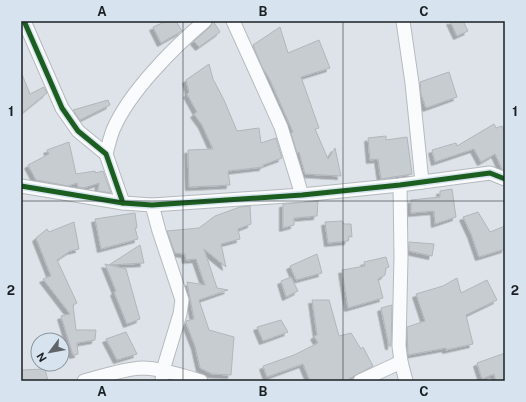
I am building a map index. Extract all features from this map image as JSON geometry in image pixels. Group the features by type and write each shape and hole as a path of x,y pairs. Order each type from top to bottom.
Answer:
{"street":[{"path":"24,21 62,108 78,131 106,154 123,203"},
{"path":"106,154 113,130 139,89 185,38 205,21"},
{"path":"233,21 281,127 302,195"},
{"path":"402,21 412,83 422,182"},
{"path":"21,186 123,203 152,205 302,195 400,186 490,173 505,179"},
{"path":"400,186 401,257 399,346 406,381"},
{"path":"152,205 182,300 180,314 163,376"},
{"path":"360,381 401,362"},
{"path":"84,381 130,369 143,368 163,376 200,381"}],"building":[{"path":"167,21 176,21 182,31 161,43 153,27"},
{"path":"213,21 220,32 199,47 194,41 210,27"},
{"path":"450,21 463,21 468,31 457,36"},
{"path":"280,27 288,53 319,40 330,68 301,77 319,128 315,129 328,159 335,148 341,176 305,174 299,152 297,153 291,133 293,132 253,45"},
{"path":"209,64 213,79 237,131 259,128 261,143 276,138 282,158 263,165 263,167 228,171 230,185 189,187 188,150 213,149 202,125 194,114 197,112 187,94 189,92 186,80"},
{"path":"21,72 30,94 44,87 47,93 21,114"},
{"path":"449,72 457,97 426,108 421,94 420,82"},
{"path":"108,100 110,105 80,120 73,110"},
{"path":"494,124 496,128 502,126 505,133 505,170 502,169 495,154 481,162 474,149 435,162 432,150 456,143 457,146"},
{"path":"386,136 386,140 407,137 412,174 381,179 378,159 370,160 368,138"},
{"path":"69,142 76,174 103,171 111,193 98,191 99,183 84,188 78,187 77,183 68,186 36,180 28,165 49,154 47,150"},
{"path":"452,189 456,217 435,224 434,211 411,213 411,200 440,197 440,191"},
{"path":"318,201 317,216 294,218 294,225 283,228 283,204"},
{"path":"250,206 251,224 238,229 240,239 221,244 226,267 204,249 217,288 228,290 199,300 209,330 234,337 231,375 212,374 200,368 195,346 186,323 186,321 194,319 187,282 205,285 196,259 186,260 185,254 175,253 167,231 199,228 215,216 240,207"},
{"path":"478,212 490,232 505,226 505,249 479,257 463,217"},
{"path":"135,213 137,228 135,228 138,239 101,249 95,219"},
{"path":"342,221 344,224 351,224 352,237 349,236 348,241 328,243 325,222"},
{"path":"74,222 79,249 70,251 57,260 77,303 73,305 76,330 96,330 95,340 77,343 78,354 73,355 70,345 70,332 66,332 61,316 70,314 43,279 51,276 36,238 47,229 49,232"},
{"path":"409,242 434,244 432,256 409,251"},
{"path":"140,245 144,263 110,265 126,269 140,319 127,324 105,264 109,265"},
{"path":"317,254 322,273 296,280 290,266"},
{"path":"386,257 389,267 386,268 385,275 378,279 383,298 348,308 342,270 365,266 364,262"},
{"path":"291,277 298,291 286,297 281,281"},
{"path":"457,278 461,293 487,280 497,300 466,315 473,344 446,350 446,348 408,355 407,327 425,321 416,294 443,286"},
{"path":"312,300 329,300 339,336 351,333 361,349 363,347 373,366 345,381 310,381 303,364 267,377 263,366 294,355 318,343 314,336 317,335"},
{"path":"392,305 391,346 389,346 381,308"},
{"path":"281,320 288,332 263,341 257,327"},
{"path":"126,332 137,354 117,360 106,339"},
{"path":"505,353 505,381 496,381 494,374 482,379 477,363"},
{"path":"21,370 30,370 30,372 46,372 48,381 21,381"}],"cycle path":[{"path":"24,21 62,108 78,131 106,154 123,203"},
{"path":"21,186 123,203 152,205 302,195 400,185 490,173 505,179"}]}
